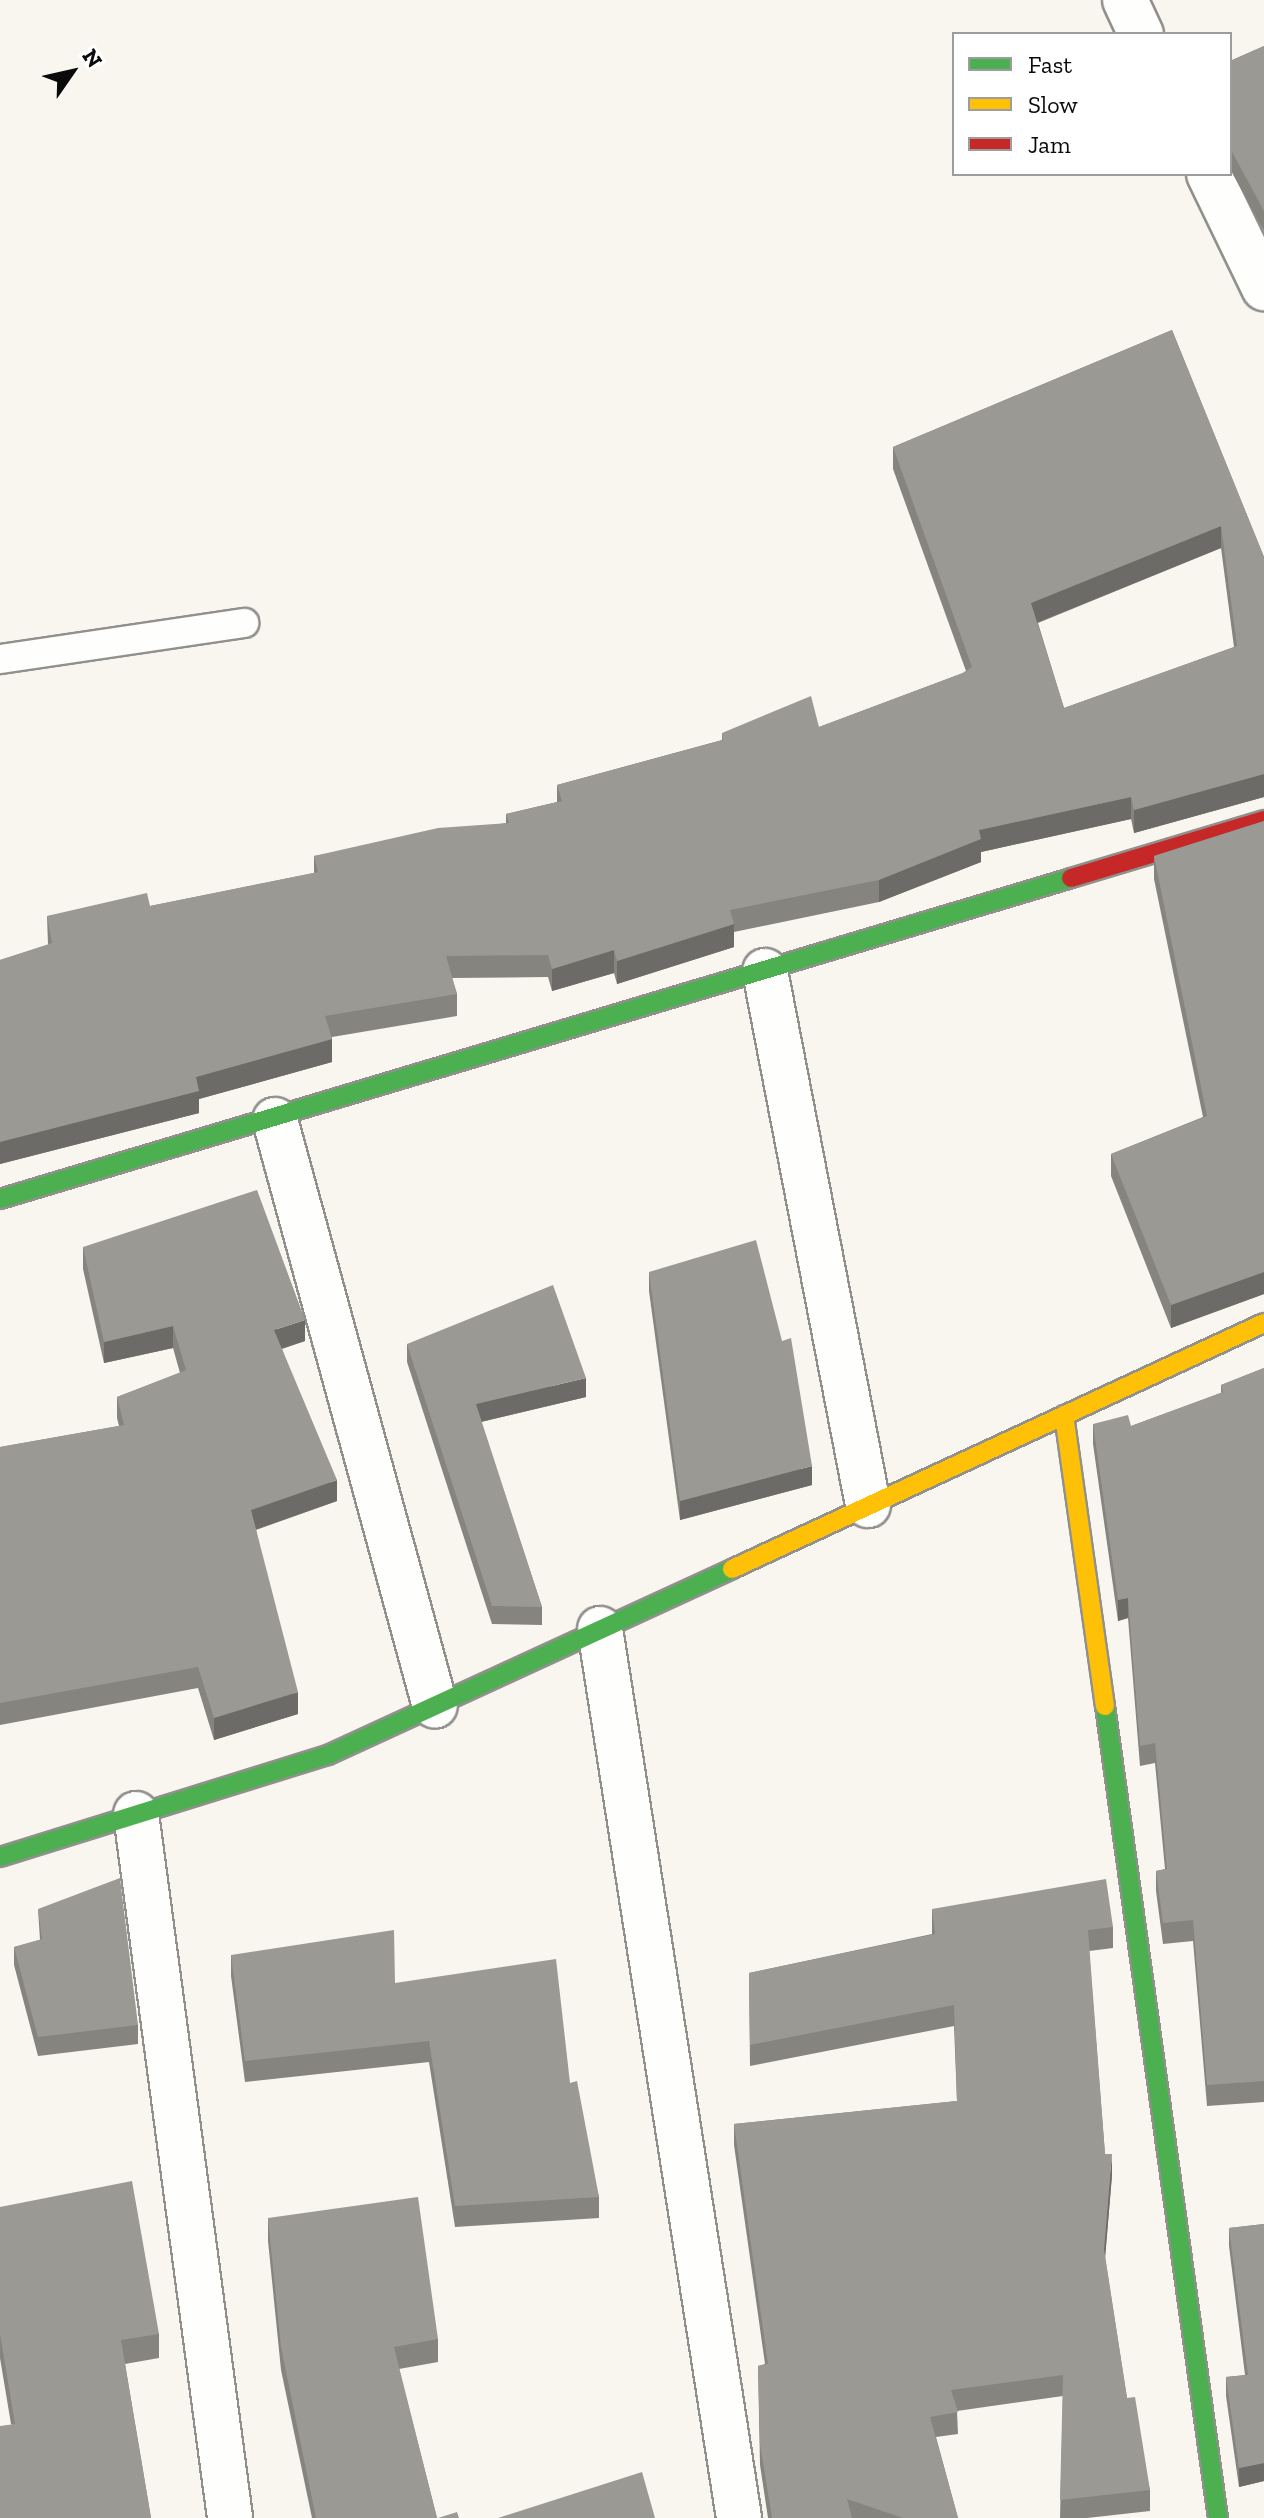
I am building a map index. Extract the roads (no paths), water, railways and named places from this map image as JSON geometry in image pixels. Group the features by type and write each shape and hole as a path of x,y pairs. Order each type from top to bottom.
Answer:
{"street":[{"path":"1125,0 1140,32"},
{"path":"1210,176 1264,288"},
{"path":"0,1199 275,1120 1264,820"},
{"path":"765,971 868,1505"},
{"path":"275,1120 435,1706"},
{"path":"0,1857 328,1755 1264,1323"},
{"path":"1064,1415 1218,2518"},
{"path":"600,1629 739,2518"},
{"path":"136,1814 230,2518"}],"lane":[{"path":"0,659 244,623"}]}
